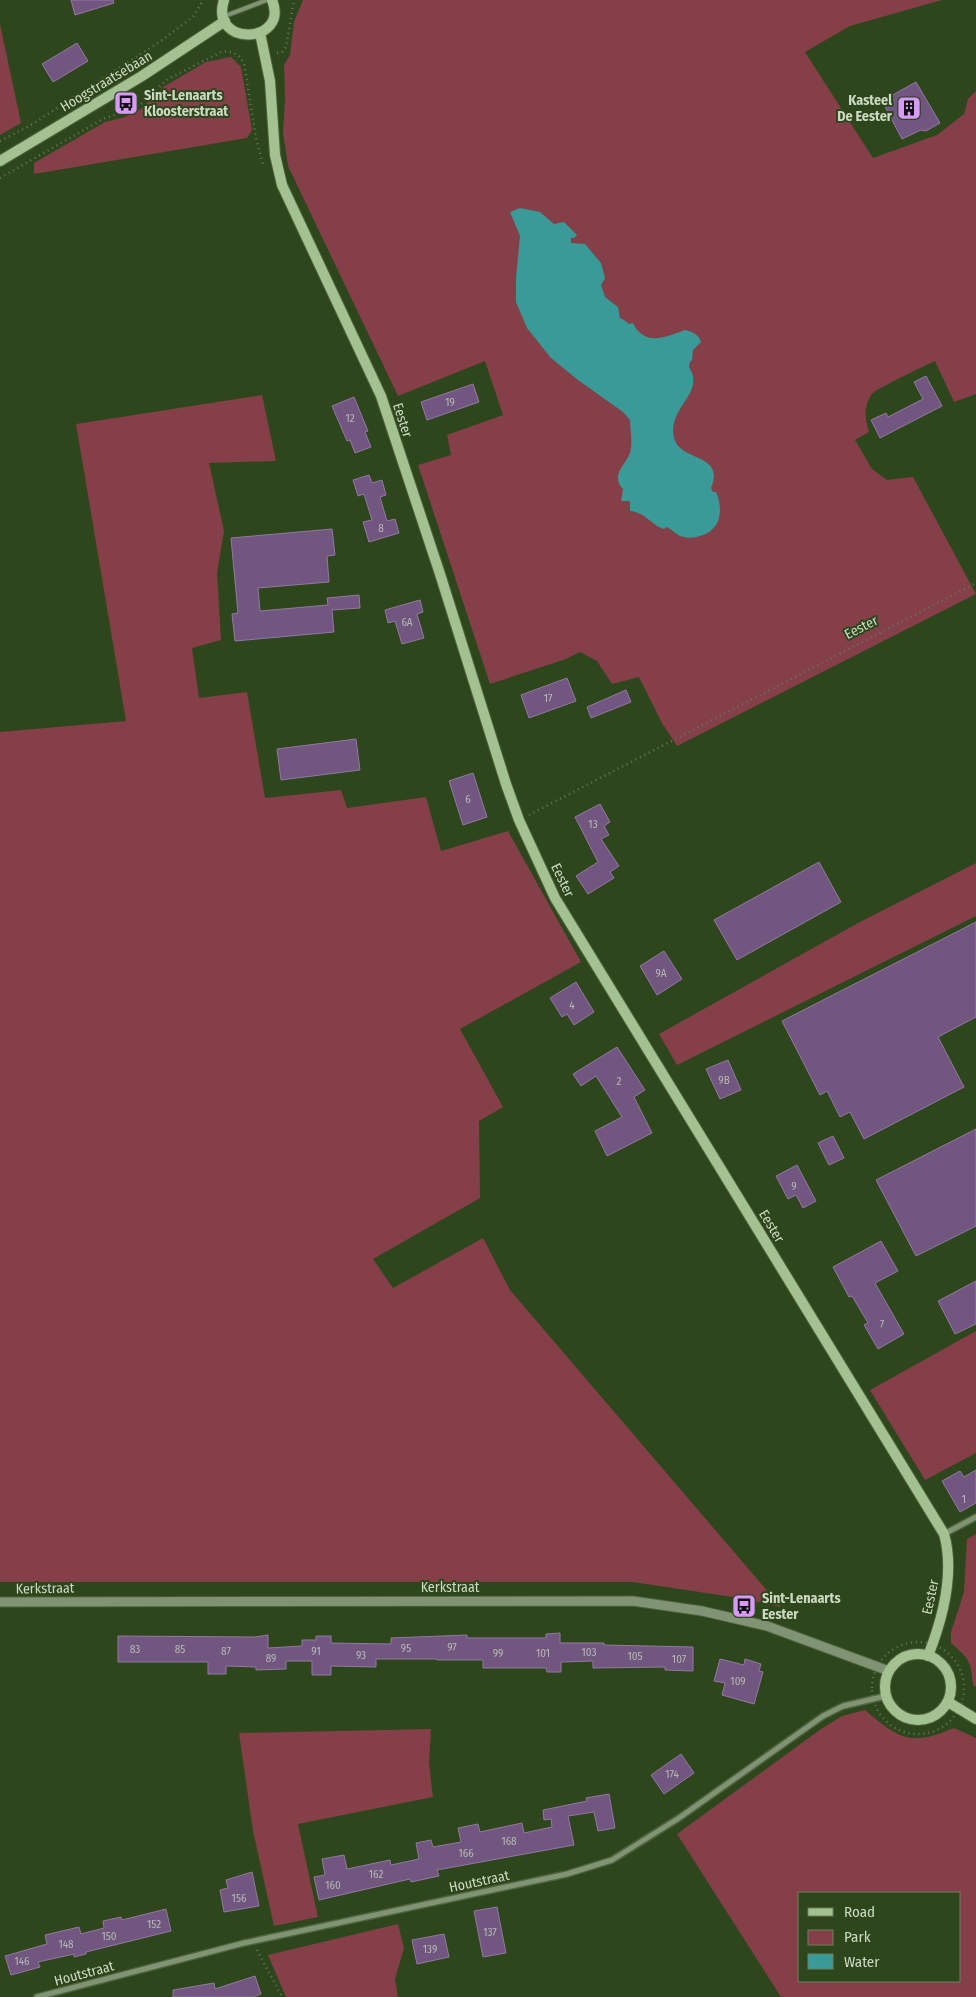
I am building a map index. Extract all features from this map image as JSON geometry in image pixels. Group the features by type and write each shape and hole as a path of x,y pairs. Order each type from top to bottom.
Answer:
{"main road":[{"path":"224,0 222,6 224,19 230,28 244,35 260,33 267,28 272,21 274,12 272,0"},
{"name":"Hoogstraatsebaan","path":"0,161 142,76 224,19"},
{"name":"Eester","path":"260,33 270,81 275,155 282,185 381,396 519,820 555,898 944,1534 949,1554 948,1584 928,1656"},
{"path":"909,1655 928,1656 942,1665 949,1674 951,1691 948,1702 936,1716 924,1720 911,1720 895,1712 886,1696 885,1683 889,1671 897,1661 909,1655"},
{"path":"948,1702 976,1719"}],"street":[{"path":"944,1534 976,1517"},
{"name":"Kerkstraat","path":"0,1602 634,1601 702,1611 767,1626 889,1671"},
{"name":"Houtstraat","path":"38,1997 252,1941 567,1874 612,1860 679,1818 823,1716 843,1706 886,1696"}],"lane":[{"path":"224,19 267,0"}],"path":[{"path":"0,141 31,125 158,43 193,17 203,0"},
{"path":"244,63 282,52 286,47 294,0"},
{"path":"0,178 105,118 128,111 141,104 168,79 223,51 239,55 244,63 256,138 263,165"},
{"name":"Eester","path":"519,820 976,583"},
{"path":"873,1699 885,1720 901,1730 919,1734 931,1732 942,1727 952,1719 959,1708 963,1696 960,1670 954,1659 944,1650 932,1644"},
{"path":"252,1941 282,1997"}],"green space":[{"path":"303,0 942,0 850,26 805,52 873,158 937,135 964,114 968,99 976,91 976,394 954,402 935,361 872,394 867,403 866,413 869,432 855,440 872,469 887,480 913,477 976,594 677,746 662,723 639,677 612,684 597,661 580,652 566,659 490,684 418,465 451,455 447,435 503,415 485,361 398,396 288,166 283,132 285,99 284,65 290,55 294,22"},
{"path":"0,24 21,123 0,135"},
{"path":"231,57 241,67 252,130 247,138 34,174 34,163 105,122 125,117 141,109 163,87 206,62"},
{"path":"262,395 276,461 209,463 224,531 217,573 221,640 192,648 199,698 247,692 265,798 341,790 347,808 426,797 441,851 508,831 581,962 460,1029 503,1107 479,1121 480,1198 373,1259 393,1288 483,1238 510,1290 781,1607 739,1598 633,1582 0,1582 0,732 126,721 76,424"},
{"path":"976,863 976,916 677,1065 659,1034 858,923"},
{"path":"976,1331 976,1453 925,1480 870,1390"},
{"path":"976,1534 976,1687 973,1685 968,1661 951,1643 951,1632 964,1592 967,1539"},
{"path":"865,1710 897,1734 906,1737 927,1737 954,1728 976,1738 976,1997 781,1997 677,1834 821,1729 842,1716"},
{"path":"431,1729 429,1763 433,1797 298,1824 318,1917 274,1926 253,1831 239,1733"},
{"path":"398,1924 404,1948 395,1979 398,1997 286,1997 268,1955"}],"water":[{"path":"520,208 540,212 554,224 564,222 577,235 571,238 571,243 585,244 601,263 605,278 601,285 605,297 618,307 620,318 629,324 633,323 643,335 649,338 656,338 685,330 699,337 701,342 693,350 689,367 693,377 693,385 673,427 674,438 678,446 707,463 712,469 714,477 711,488 713,492 716,492 720,511 717,523 709,532 694,538 682,536 667,527 664,529 659,527 640,514 630,511 630,501 621,501 623,489 619,484 618,475 631,449 630,420 623,412 551,358 527,328 516,302 520,236 510,212"}],"building":[{"path":"71,0 113,0 114,3 75,15"},
{"path":"77,43 88,61 53,82 42,64"},
{"name":"Kasteel De Eester","path":"916,82 940,123 926,131 921,130 902,139 882,101"},
{"path":"926,376 942,406 880,438 871,420 886,413 888,417 923,399 914,382"},
{"path":"473,384 479,402 427,420 421,402"},
{"path":"354,397 368,431 365,432 371,447 355,453 350,440 347,441 332,406"},
{"path":"369,475 372,483 382,480 386,495 380,497 387,521 395,519 399,533 369,542 363,522 372,520 364,494 358,496 353,480"},
{"path":"332,529 335,555 327,556 329,582 258,588 260,611 328,605 327,598 359,595 360,608 332,610 334,632 235,641 232,614 238,613 231,538"},
{"path":"420,600 423,612 417,614 424,638 402,644 395,621 388,623 385,610"},
{"path":"567,678 576,701 529,718 521,695"},
{"path":"626,690 631,702 591,718 587,707"},
{"path":"356,739 360,770 281,780 277,749"},
{"path":"473,773 487,817 463,825 449,781"},
{"path":"600,804 610,822 604,826 609,835 601,839 619,866 610,872 614,878 588,894 576,876 598,862 575,817"},
{"path":"819,862 841,902 737,960 714,920"},
{"path":"976,922 976,1017 938,1037 964,1087 864,1139 850,1112 840,1117 827,1091 820,1095 782,1021"},
{"path":"664,951 682,979 657,995 640,966"},
{"path":"576,982 594,1012 574,1025 567,1014 562,1017 550,998"},
{"path":"617,1047 645,1090 634,1097 652,1133 607,1156 595,1131 622,1117 596,1076 581,1086 573,1074"},
{"path":"728,1060 741,1090 720,1099 706,1069"},
{"path":"976,1129 976,1226 916,1256 876,1180"},
{"path":"833,1136 844,1158 829,1165 818,1143"},
{"path":"797,1165 816,1201 803,1208 796,1195 788,1199 776,1176"},
{"path":"881,1241 898,1271 875,1283 904,1334 878,1349 864,1325 868,1323 852,1296 849,1297 833,1267"},
{"path":"976,1281 976,1324 955,1334 938,1301"},
{"path":"976,1470 976,1503 960,1512 942,1481 960,1471 964,1477"},
{"path":"560,1633 560,1643 693,1647 693,1671 665,1670 665,1667 593,1668 593,1661 561,1662 561,1672 547,1672 546,1668 483,1668 483,1660 376,1659 376,1667 331,1666 331,1675 312,1675 312,1661 286,1661 286,1669 256,1670 256,1667 226,1666 226,1674 208,1674 208,1662 118,1662 118,1636 255,1637 268,1635 268,1648 302,1646 302,1640 316,1640 316,1636 331,1636 331,1643 391,1644 391,1638 467,1635 467,1638 546,1638 546,1634"},
{"path":"720,1659 744,1665 745,1659 761,1664 759,1671 763,1672 754,1704 722,1695 725,1683 714,1681"},
{"path":"681,1754 694,1773 664,1794 651,1775"},
{"path":"609,1794 615,1828 598,1831 594,1812 568,1816 574,1845 437,1870 439,1876 411,1882 410,1879 319,1900 314,1877 325,1875 322,1859 344,1855 347,1869 390,1860 391,1865 419,1859 416,1843 431,1840 433,1847 461,1842 458,1828 478,1824 480,1832 522,1823 524,1833 552,1827 551,1819 544,1820 543,1810 587,1801 586,1798"},
{"path":"252,1872 259,1906 224,1912 220,1890 228,1888 226,1880"},
{"path":"497,1907 506,1953 483,1957 474,1911"},
{"path":"166,1909 171,1931 86,1952 86,1954 74,1957 74,1954 38,1962 40,1967 11,1975 5,1956 47,1944 45,1935 79,1927 81,1934 104,1928 103,1921 121,1917 122,1920"},
{"path":"444,1934 449,1957 417,1964 412,1940"},
{"path":"255,1976 261,1994 253,1997 173,1997 173,1990 214,1983 215,1989"}],"place":[{"name":"Sint-Lenaarts Kloosterstraat","path":"126,103"},
{"name":"Kasteel De Eester","path":"909,108"},
{"name":"Sint-Lenaarts Eester","path":"744,1606"}]}
